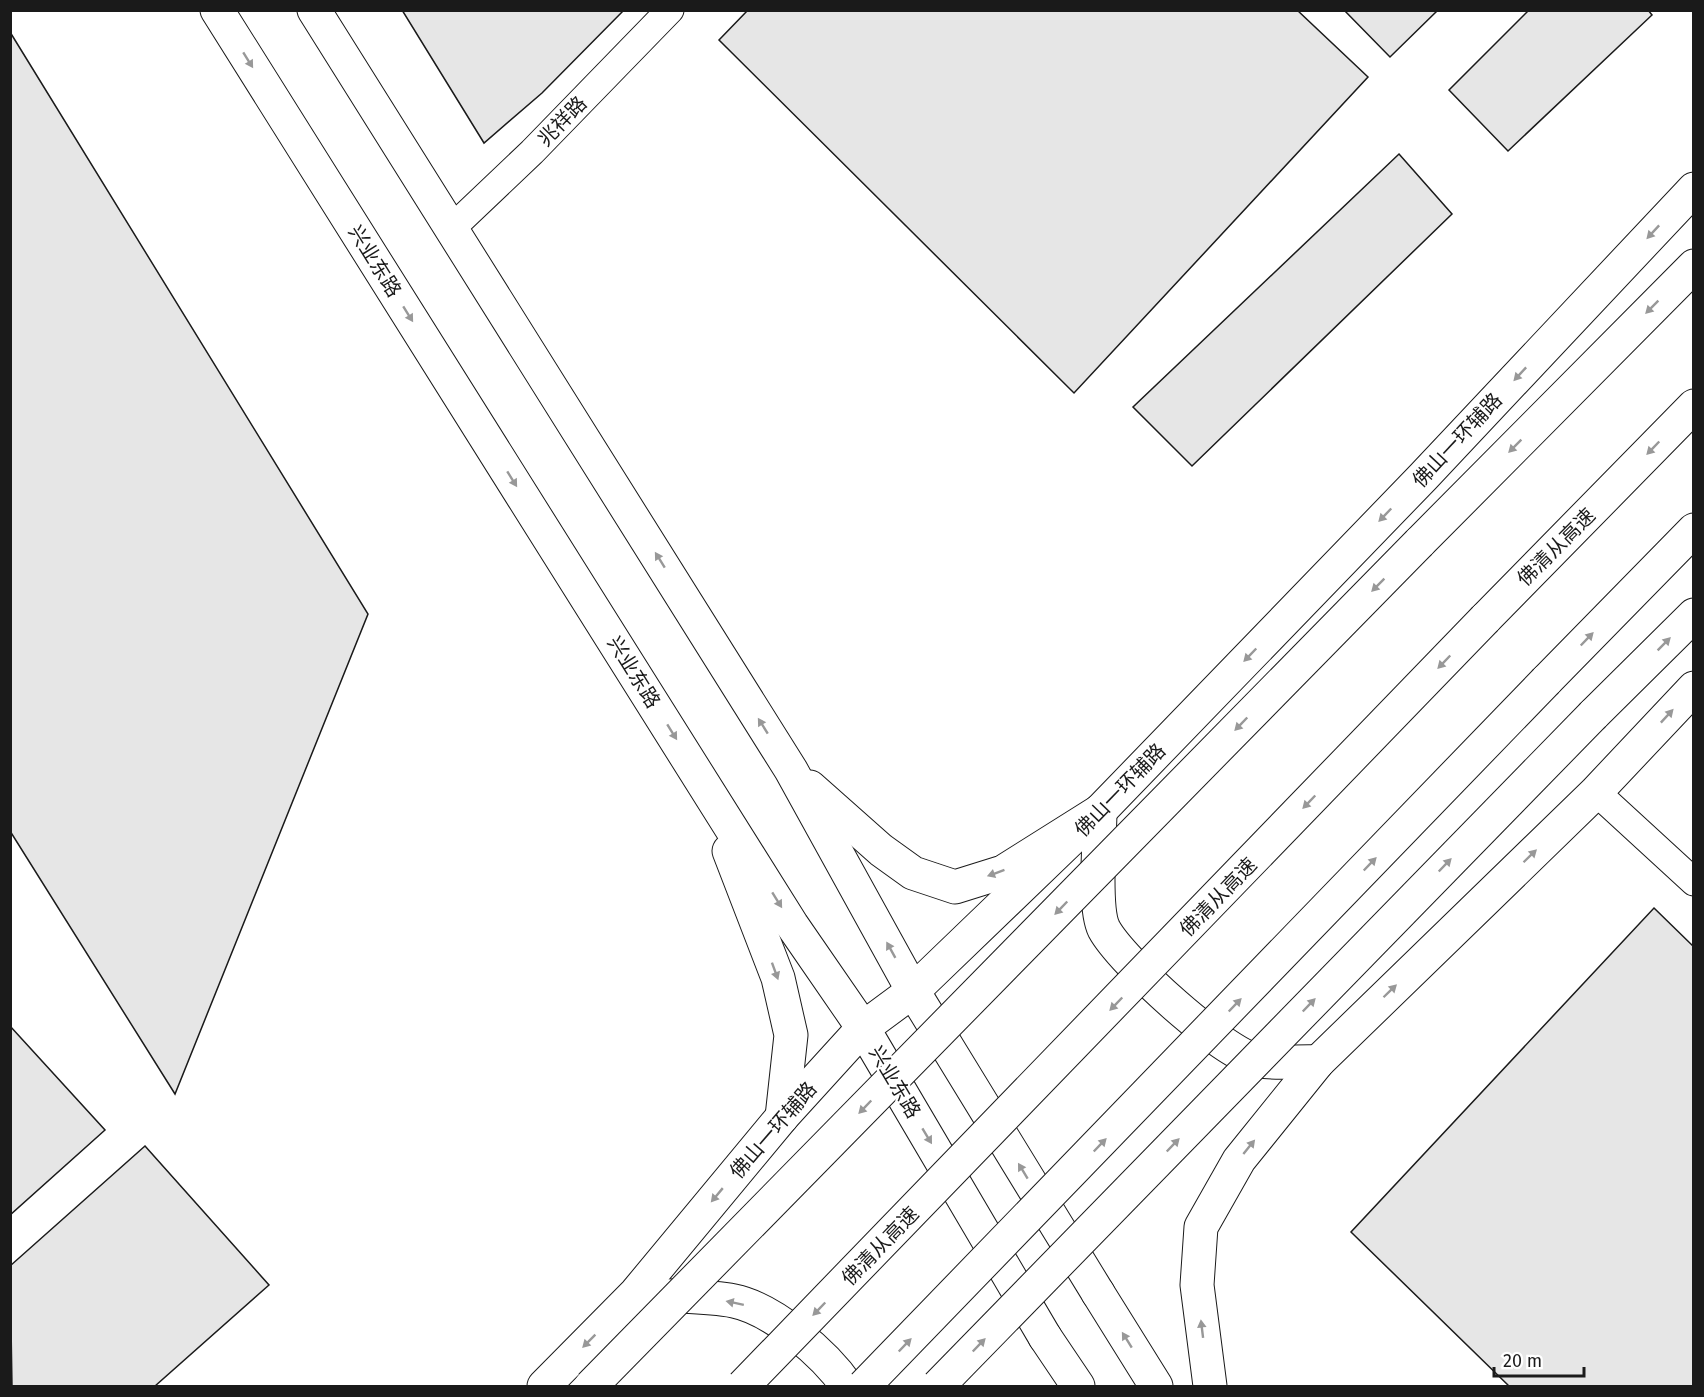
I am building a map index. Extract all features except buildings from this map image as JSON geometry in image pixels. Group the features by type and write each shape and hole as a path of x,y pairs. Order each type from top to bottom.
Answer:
{"main road":[{"name":"兴业东路","path":"217,10 792,925 863,1028 1045,1337 1078,1386"},
{"path":"314,10 791,770 913,991 1155,1386"},
{"name":"佛山一环辅路","path":"544,1386 636,1293 782,1117 863,1028 913,991 1100,811 1423,477 1694,189"},
{"name":"佛山一环辅路","path":"591,1386 1694,266"},
{"name":"佛清从高速","path":"743,1386 1694,406"},
{"path":"864,1386 1694,530"},
{"path":"938,1386 1593,715 1694,615"},
{"path":"1210,1386 1197,1285 1201,1227 1239,1160 1318,1062 1596,792 1694,688"},
{"path":"791,770 881,850 914,873 955,887 1003,872 1100,811"},
{"path":"702,779 778,978 791,1035 782,1117"},
{"path":"1100,811 1099,908 1104,929 1118,946 1192,1020 1220,1043 1239,1054 1259,1061 1318,1062"},
{"path":"636,1293 734,1301 752,1307 798,1337 839,1375 847,1386"}],"street":[{"name":"兆祥路","path":"451,228 532,152 670,10"},
{"path":"1596,792 1694,882"}]}
